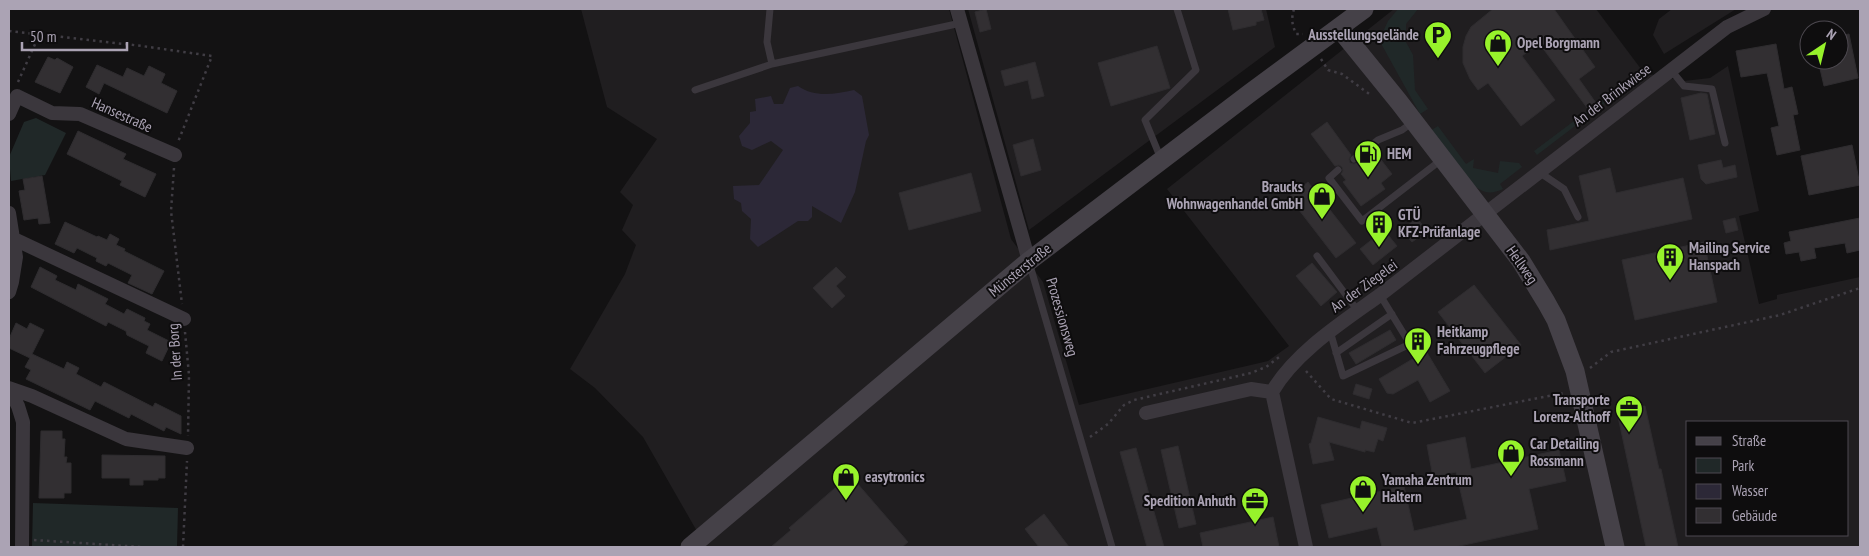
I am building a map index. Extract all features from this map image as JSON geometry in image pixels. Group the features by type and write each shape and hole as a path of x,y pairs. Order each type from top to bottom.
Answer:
{"main road":[{"name":"Münsterstraße","path":"690,547 1029,262 1161,160 1364,9"},
{"name":"Hellweg","path":"1339,28 1521,262 1556,320 1615,547"}],"street":[{"name":"Prozessionsweg","path":"957,9 1029,262"},
{"name":"An der Brinkwiese","path":"1485,215 1539,171 1727,27 1764,9"},
{"path":"9,114 17,96"},
{"name":"Hansestraße","path":"17,96 52,113 80,114 175,155"},
{"path":"9,213 12,238 12,282 9,292"},
{"name":"An der Ziegelei","path":"1272,392 1281,378 1330,331 1485,215"},
{"path":"12,238 184,319"},
{"path":"9,389 32,396 126,439 188,448"},
{"path":"9,389 18,406 23,422 22,543"},
{"path":"1146,413 1251,389 1272,392 1306,547"}],"lane":[{"path":"770,9 767,42 772,64"},
{"path":"1161,160 1145,120 1196,70 1177,9"},
{"path":"695,90 772,64 961,23"},
{"path":"1671,70 1684,86 1712,89 1725,143"},
{"path":"1354,159 1378,140 1402,130 1413,121"},
{"path":"1338,170 1329,178 1362,221 1442,159"},
{"path":"1539,171 1564,189 1578,217"},
{"path":"1316,256 1358,311"},
{"name":"Prozessionsweg","path":"1029,262 1112,547"},
{"path":"1330,331 1343,376 1410,344 1380,295"},
{"path":"1336,353 1392,314"},
{"path":"1575,389 1607,399"}],"path":[{"path":"1294,9 1291,17 1296,34 1303,34 1328,70 1342,74 1374,99"},
{"path":"9,31 40,33 16,86 17,96"},
{"name":"In der Borg","path":"40,33 212,56 178,139 171,211 189,375 188,448 183,547"},
{"path":"1297,362 1331,399 1412,423 1575,389 1591,367 1611,352 1780,315 1860,288"},
{"path":"1561,385 1575,389"},
{"path":"22,543 142,547"}],"shaded area":[{"path":"581,9 949,9 1011,239 1043,282 1079,405 1268,361 1289,346 1167,189 1394,9 1596,9 1644,73 1684,81 1710,78 1728,66 1759,211 1739,216 1759,304 1777,299 1777,295 1860,277 1860,547 706,547 643,437 595,388 570,369 625,274 636,245 622,230 633,205 620,192 657,139 607,107"},
{"path":"968,9 1266,9 1275,47 1029,230"},
{"path":"1672,9 1736,9 1664,54 1653,35 1659,19"}],"green space":[{"path":"1398,9 1418,9 1406,24 1406,42 1413,55 1415,90 1428,109 1420,114 1378,38"},
{"path":"1614,91 1617,94 1537,155 1534,151"},
{"path":"36,118 66,133 45,175 11,181 9,157 24,122"},
{"path":"1438,126 1466,164 1474,159 1473,168 1498,173 1500,161 1519,163 1522,167 1500,184 1503,189 1487,192 1480,189 1472,184 1430,131"},
{"path":"33,503 178,508 177,547 32,547"}],"water":[{"path":"798,86 818,94 832,94 854,90 862,96 869,135 855,192 841,223 812,206 812,217 808,221 798,221 758,247 750,239 751,219 742,211 741,203 734,199 733,186 759,185 783,150 771,141 752,150 742,146 739,136 750,123 750,112 756,111 755,99 771,96 774,104 783,104 790,88"}],"building":[{"path":"986,9 991,29 980,32 975,12"},
{"path":"1228,9 1261,9 1264,20 1256,22 1256,25 1233,30"},
{"name":"Opel Borgmann","path":"1493,9 1554,9 1595,67 1579,79 1596,103 1588,109 1539,43 1522,56 1555,100 1521,126 1488,83 1478,90 1470,79 1463,63 1463,47 1471,27"},
{"path":"1849,34 1858,78 1824,86 1820,70 1849,70"},
{"path":"1776,44 1784,89 1792,87 1798,114 1793,115 1800,150 1777,155 1771,128 1779,126 1767,73 1741,77 1736,51"},
{"path":"1157,46 1170,88 1111,106 1098,63"},
{"path":"48,57 55,60 57,58 73,67 60,93 35,82"},
{"path":"1035,62 1044,96 1032,99 1028,80 1005,86 1001,71"},
{"path":"97,65 123,77 127,68 144,76 149,66 165,74 161,83 177,91 167,113 104,83 99,94 86,87"},
{"path":"1701,93 1707,94 1715,134 1690,140 1681,98"},
{"path":"1327,122 1351,155 1350,163 1357,163 1362,168 1378,156 1392,174 1381,183 1385,189 1361,206 1343,182 1346,180 1341,174 1343,171 1342,167 1339,165 1335,166 1311,134"},
{"path":"78,131 126,154 123,159 156,174 145,197 120,185 122,181 67,154"},
{"path":"1033,139 1041,170 1021,176 1013,145"},
{"path":"1852,145 1860,185 1809,195 1801,156"},
{"path":"1721,160 1723,168 1735,165 1737,177 1706,184 1701,179 1698,165"},
{"path":"1610,168 1616,193 1683,178 1692,219 1550,250 1547,230 1589,221 1579,176"},
{"path":"971,173 981,211 909,230 899,193"},
{"path":"42,176 50,223 39,224 38,218 24,220 19,191 25,190 23,179"},
{"name":"Braucks Wohnwagenhandel GmbH","path":"1308,182 1356,243 1336,258 1289,197"},
{"path":"1417,218 1427,231 1412,242 1402,230"},
{"path":"1735,218 1738,230 1726,233 1723,221"},
{"path":"1860,218 1860,250 1847,253 1845,243 1814,248 1816,258 1801,261 1799,252 1786,254 1784,243 1791,241 1789,232"},
{"path":"65,222 107,240 110,234 119,239 116,245 125,249 124,251 164,271 152,294 128,283 132,275 108,263 106,266 96,261 97,258 77,248 74,253 55,244"},
{"name":"GTÜ KFZ-Prüfanlage","path":"1384,230 1397,246 1373,265 1360,249"},
{"name":"Mailing Service Hanspach","path":"1704,242 1717,302 1635,320 1622,260"},
{"path":"1312,263 1337,292 1321,306 1296,276"},
{"path":"40,267 57,276 55,280 76,290 78,284 108,299 105,304 124,314 127,309 145,318 144,321 150,324 147,330 171,342 162,361 146,353 149,346 127,335 126,331 108,322 106,326 31,287"},
{"path":"836,267 846,277 836,286 845,296 832,308 813,288"},
{"path":"1474,285 1521,345 1485,373 1438,312"},
{"path":"16,323 27,329 30,323 44,330 32,354 64,369 67,362 79,368 76,374 101,387 104,382 153,407 155,403 181,416 181,434 166,427 164,431 131,414 129,418 95,401 90,410 26,379 31,370 25,367 30,358 9,348 9,339"},
{"path":"1390,330 1396,340 1356,364 1349,353"},
{"name":"Heitkamp Fahrzeugpflege","path":"1426,351 1450,391 1430,402 1418,380 1393,394 1387,393 1379,379"},
{"path":"1356,384 1372,389 1369,399 1353,394"},
{"path":"1645,406 1678,547 1646,547 1617,412"},
{"path":"1318,417 1360,429 1362,421 1387,428 1383,441 1378,439 1374,452 1365,450 1365,452 1329,442 1334,460 1313,464 1309,444 1311,443"},
{"path":"41,431 62,431 62,439 65,439 64,457 67,457 66,463 71,463 71,493 64,493 64,498 39,498"},
{"path":"1465,437 1471,469 1559,450 1566,481 1529,489 1538,529 1455,547 1382,547 1377,527 1329,538 1321,505 1404,486 1414,531 1467,519 1456,472 1433,477 1427,445"},
{"path":"1178,446 1196,524 1179,528 1161,450"},
{"path":"1136,448 1164,547 1147,547 1120,452"},
{"path":"102,455 165,456 165,478 143,480 143,485 130,485 130,478 102,478"},
{"name":"easytronics","path":"850,475 908,542 902,547 771,547 791,530 789,528"},
{"path":"1044,514 1069,547 1039,547 1025,529"},
{"name":"Spedition Anhuth","path":"1273,517 1279,547 1203,547 1200,533"}],"place":[{"name":"Ausstellungsgelände","path":"1438,59"},
{"name":"Opel Borgmann","path":"1498,67"},
{"name":"HEM","path":"1368,178"},
{"name":"Braucks Wohnwagenhandel GmbH","path":"1322,220"},
{"name":"GTÜ KFZ-Prüfanlage","path":"1379,248"},
{"name":"Mailing Service Hanspach","path":"1670,281"},
{"name":"Heitkamp Fahrzeugpflege","path":"1418,365"},
{"name":"Transporte Lorenz-Althoff","path":"1629,433"},
{"name":"Car Detailing Rossmann","path":"1511,477"},
{"name":"easytronics","path":"846,501"},
{"name":"Yamaha Zentrum Haltern","path":"1363,513"},
{"name":"Spedition Anhuth","path":"1255,525"}]}
